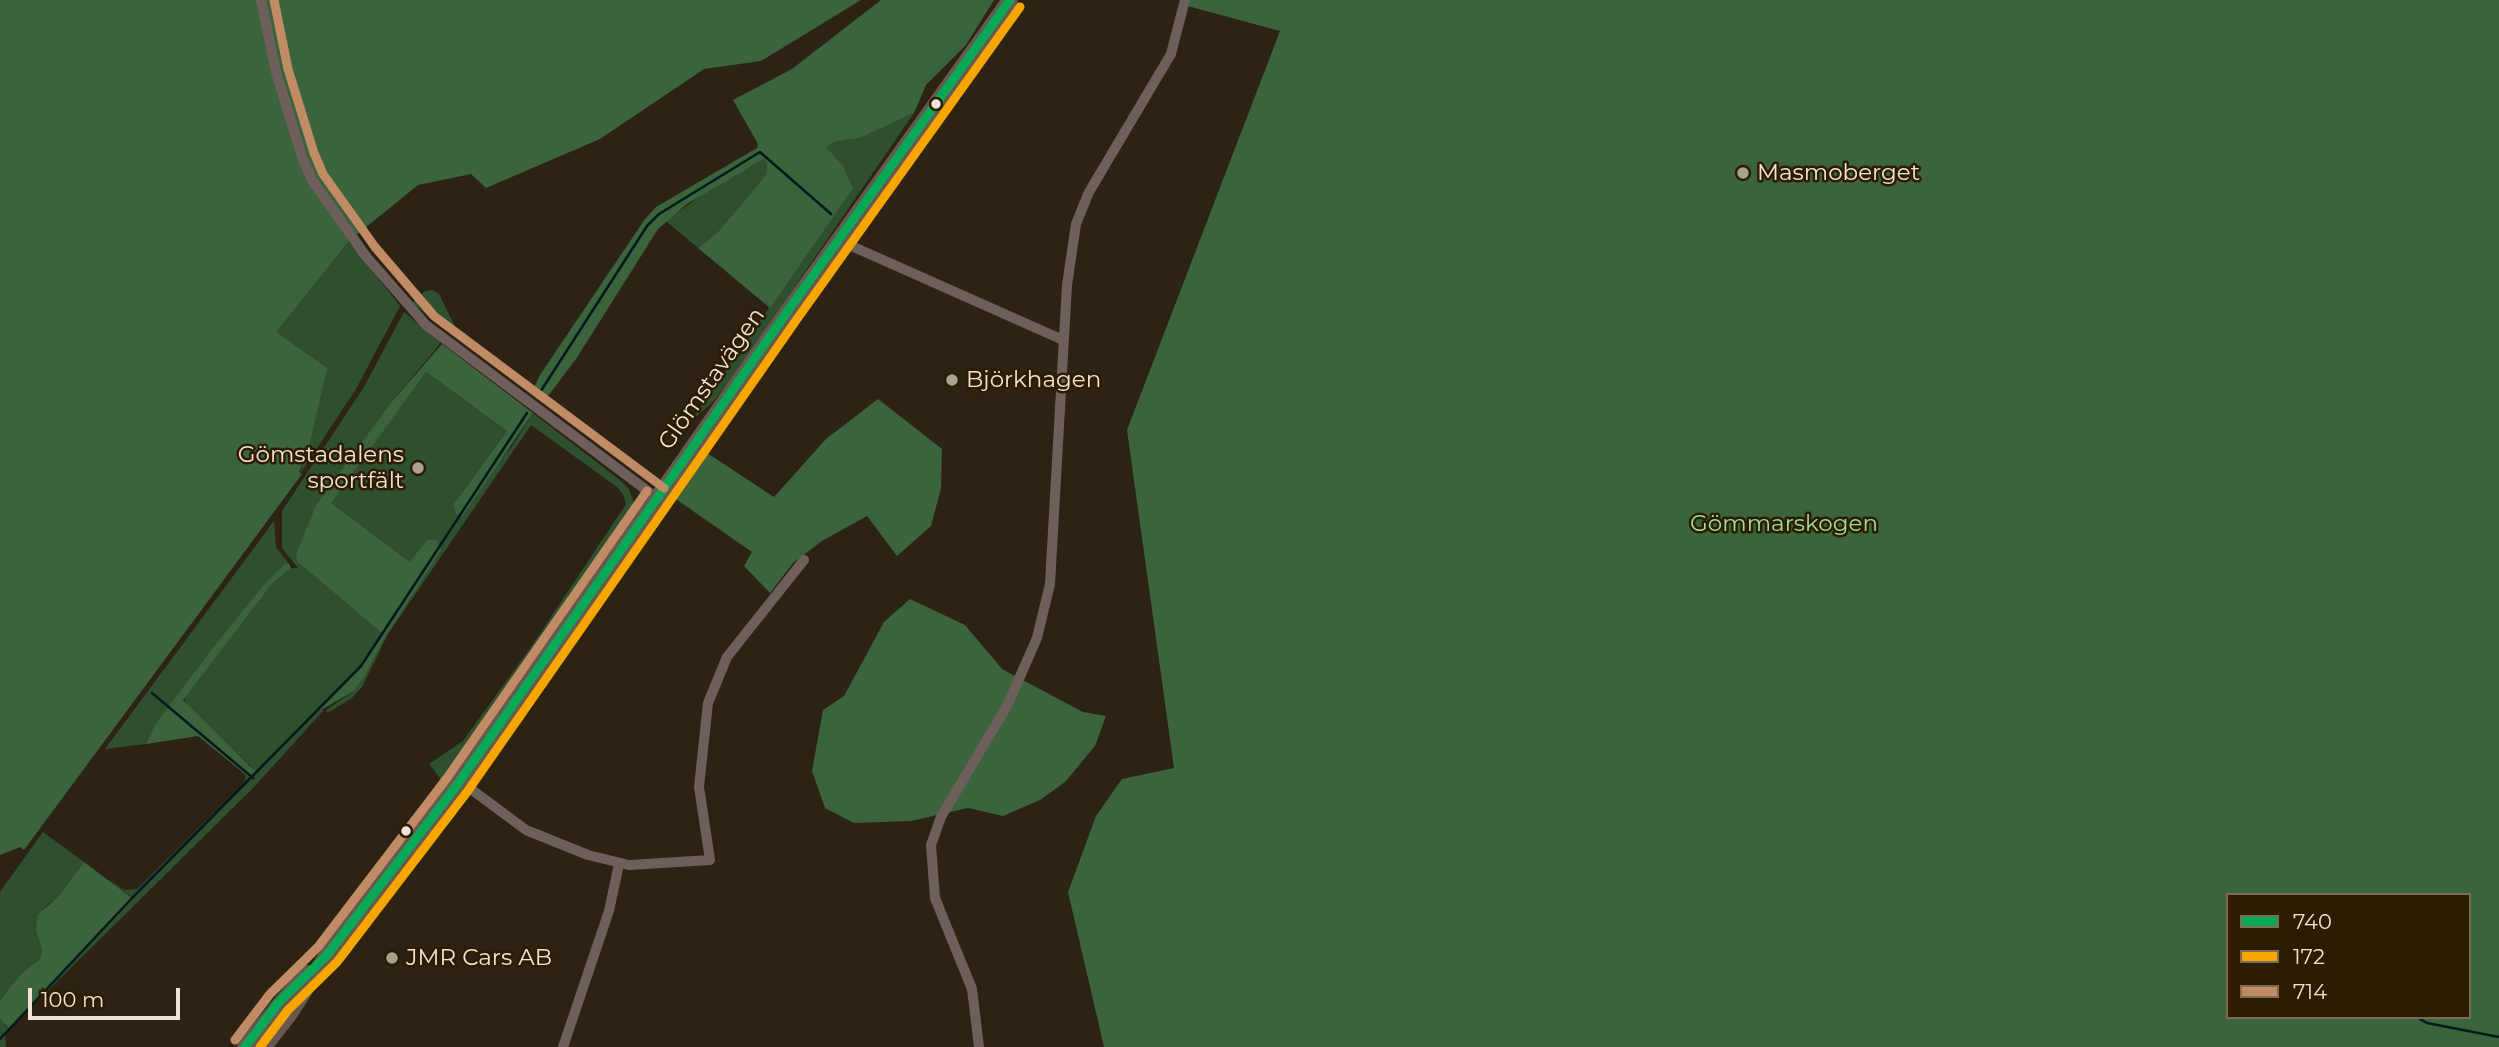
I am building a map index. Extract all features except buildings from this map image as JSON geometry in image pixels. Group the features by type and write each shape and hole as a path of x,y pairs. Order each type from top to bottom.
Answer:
{"main road":[{"name":"Glömstavägen","path":"264,1047 291,1012 327,954 460,781 838,240 1010,0"},
{"name":"Glömstavägen","path":"244,1047 279,1003 327,954"}],"street":[{"path":"261,0 276,72 302,157 318,189 365,254 426,325 657,498"},
{"path":"979,1047 972,989 935,898 931,845 941,817 1012,696 1033,648 1044,614 1051,572 1068,272 1079,211 1171,54 1185,0"},
{"path":"838,240 1063,340"},
{"path":"460,781 526,830 619,864 710,860 699,787 708,703 727,657 804,560"},
{"path":"563,1047 609,911 619,864"}],"green space":[{"path":"0,0 861,0 761,61 704,69 600,139 486,188 471,174 418,185 349,241 276,332 327,368 308,451 299,472 302,474 24,850 20,847 0,855"},
{"path":"881,0 994,0 966,45 926,85 914,113 860,138 835,142 826,147 842,164 853,188 770,308 698,248 717,233 766,175 767,165 764,159 687,204 658,229 576,359 548,396 538,394 534,387 540,375 645,219 656,207 757,148 758,144 733,100 792,69"},
{"name":"Gömmarskogen","path":"1181,0 2499,0 2499,1047 1104,1047 1068,892 1096,816 1122,779 1174,768 1127,430 1280,31 1180,4"},
{"path":"914,113 737,371 714,401 690,422 802,260 842,164 826,147 835,142 860,138"},
{"path":"764,159 767,165 766,175 717,233 698,248 666,221 703,194"},
{"path":"349,241 400,306 356,389 300,474 316,410 275,332"},
{"path":"432,290 439,294 463,343 412,303 425,291"},
{"path":"404,312 440,342 439,345 389,405 316,505 296,558 383,634 361,666 320,709 323,711 253,788 5,1033 6,1047 0,1047 0,1017 8,1029 132,897 110,881 125,890 137,889 244,783 246,775 251,779 251,766 188,707 184,698 272,584 291,568 298,568 282,548 282,511 364,387"},
{"path":"442,344 533,413 462,517 456,514 453,505 507,431 426,372 331,503 410,562 427,540 437,540 441,550 354,691 321,710 319,709 361,666 383,634 297,561 296,555 316,505 389,405"},
{"name":"Gömstadalens sportfält","path":"426,372 507,431 453,505 456,514 513,445 533,413 621,481 629,489 634,503 605,556 474,747 433,799 418,813 384,862 382,871 357,904 244,1039 233,1047 375,878 380,862 411,818 440,785 440,778 429,764 463,741 533,644 626,504 617,487 531,425 388,634 362,687 352,698 329,712 325,711 354,691 365,676 384,639 405,605 410,562 330,503"},
{"path":"878,399 942,449 941,488 931,526 897,556 867,516 822,541 793,563 770,593 744,566 752,552 670,495 701,449 774,497 826,439"},
{"path":"274,521 276,547 289,564 265,583 155,724 146,744 105,749"},
{"path":"285,564 289,564 291,568 272,584 183,700 257,773 251,779 198,736 146,744 155,724 213,648 265,583"},
{"path":"910,599 965,625 1002,669 1083,712 1106,716 1095,746 1065,782 1040,800 1003,816 968,808 911,821 854,823 825,808 812,771 823,710 844,696 884,622"},
{"path":"43,832 84,862 62,892 45,907 36,931 42,949 40,959 22,973 0,1000 0,892"},
{"path":"84,862 132,898 9,1029 0,1018 0,1000 22,973 40,959 42,949 36,931 38,915 62,892"}],"waterway":[{"path":"537,397 647,226 659,214 760,152 831,214"},
{"path":"0,1039 132,898 361,666 527,413"},
{"path":"152,693 253,778"},
{"path":"2420,1019 2427,1023 2499,1037"}],"transit line":[{"name":"714","path":"274,0 288,69 314,153 323,174 375,247 434,316 664,488"},
{"name":"740","path":"245,1047 279,1002 327,955 457,785 787,312 1010,0"},
{"name":"172","path":"260,1047 288,1010 337,962 467,792 797,319 1020,7"},
{"name":"714","path":"235,1040 270,994 318,947 447,778 647,491"}],"place":[{"name":"Masmoberget","path":"1743,173"},
{"name":"Björkhagen","path":"952,380"},
{"name":"Gömstadalens sportfält","path":"418,468"},
{"name":"JMR Cars AB","path":"392,958"}]}
